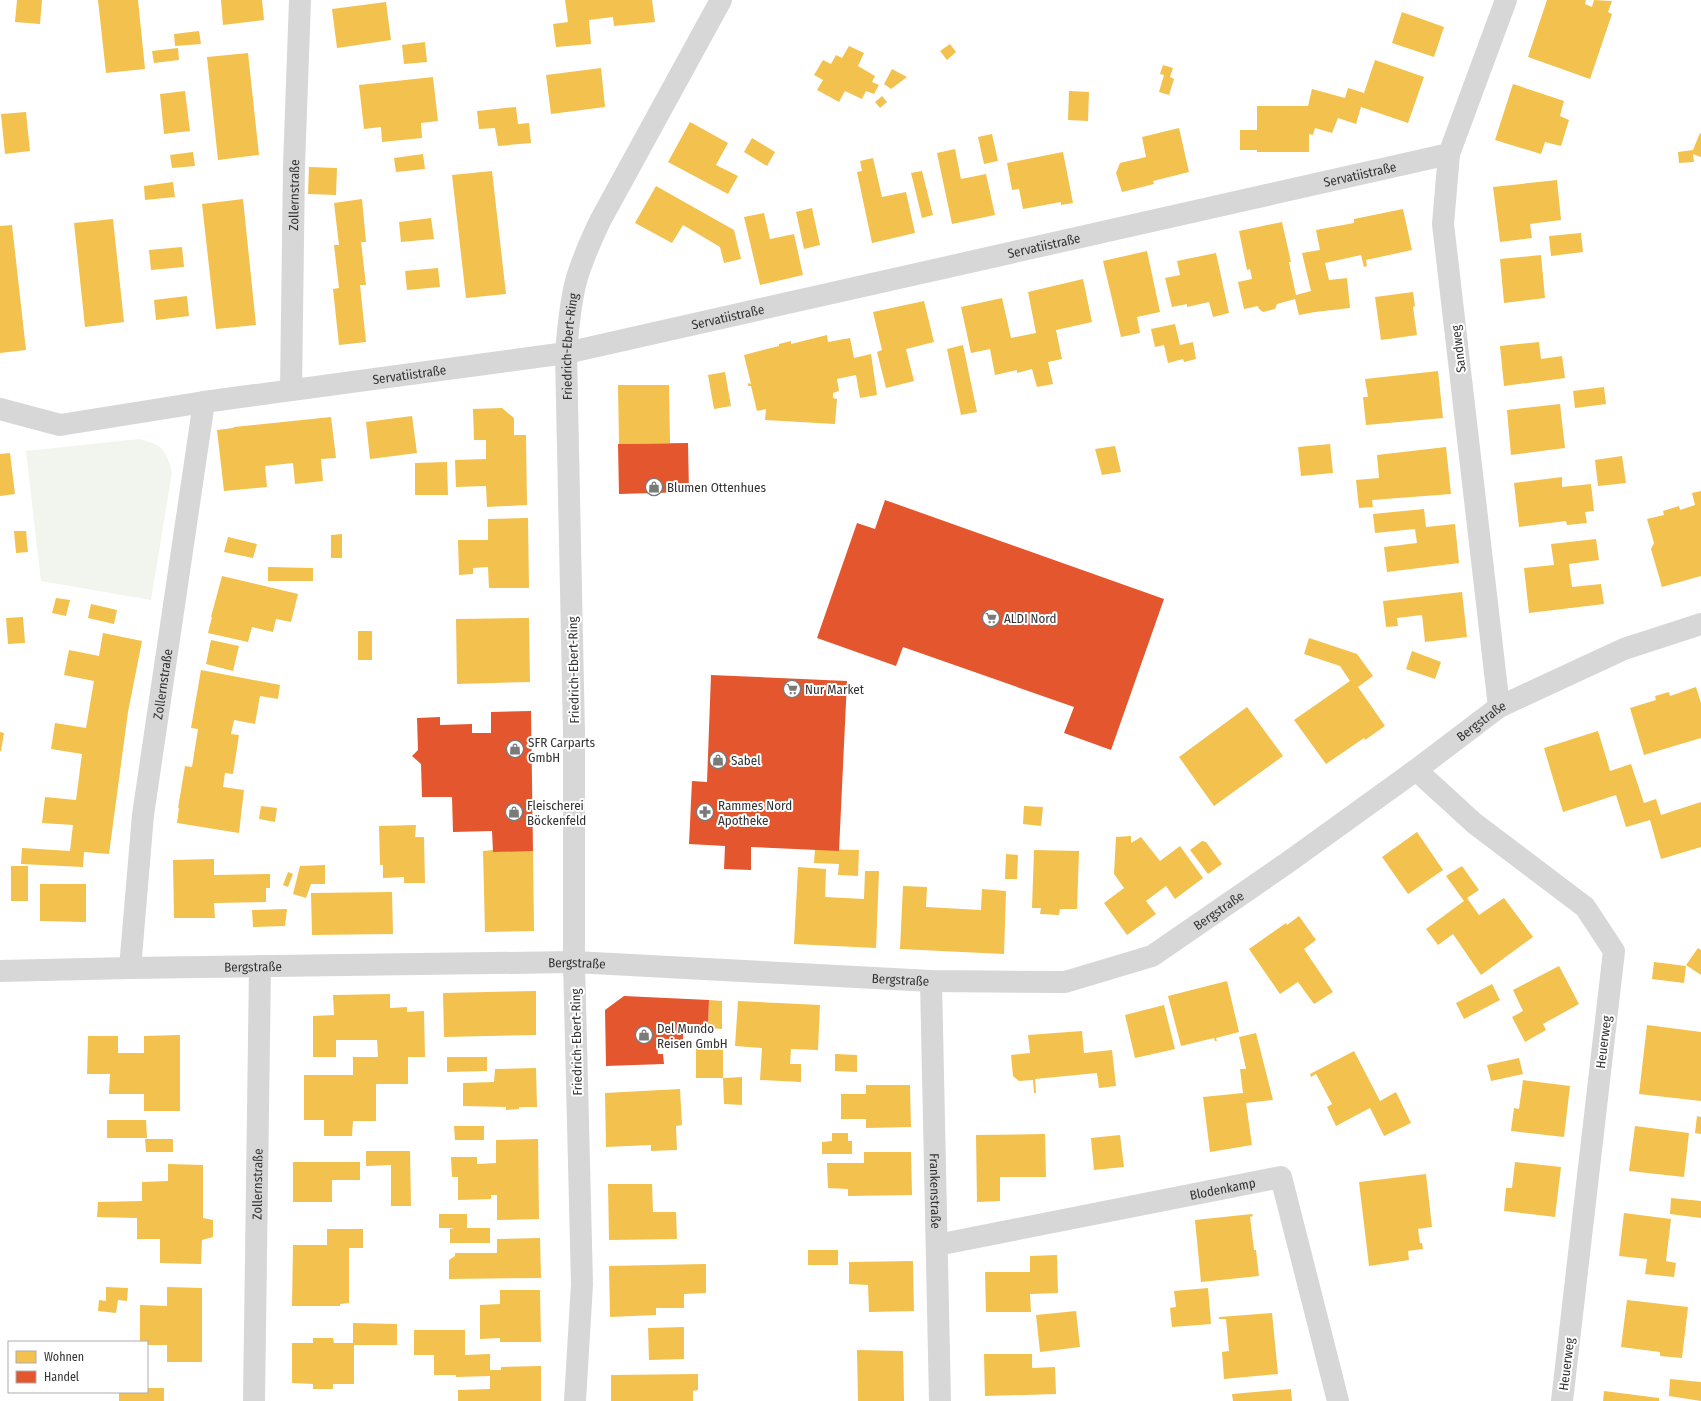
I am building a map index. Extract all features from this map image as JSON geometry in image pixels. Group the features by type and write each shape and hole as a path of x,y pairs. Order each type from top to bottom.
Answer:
{"street":[{"name":"Zollernstraße","path":"291,390 294,166 300,0"},
{"name":"Friedrich-Ebert-Ring","path":"575,1401 582,1284 574,962 574,733 566,353 570,312 576,280 587,247 721,0"},
{"name":"Sandweg","path":"1499,707 1443,224 1448,154 1506,0"},
{"name":"Servatiistraße","path":"0,410 60,425 204,402 566,353 1448,154"},
{"name":"Zollernstraße","path":"130,968 143,815 204,402"},
{"name":"Bergstraße","path":"0,971 574,962 931,981 1065,982 1152,956 1287,863 1416,770 1499,707 1624,650 1701,624"},
{"name":"Heuerweg","path":"1416,770 1474,824 1585,907 1614,951 1562,1401"},
{"name":"Zollernstraße","path":"254,1401 260,966"},
{"name":"Frankenstraße","path":"931,981 940,1401"},
{"name":"Blodenkamp","path":"937,1245 1281,1177 1338,1401"}],"shaded area":[{"path":"139,439 153,443 162,449 172,472 151,600 41,581 26,451"}],"building: Wohnen":[{"path":"17,0 42,0 40,24 15,22"},
{"path":"98,0 138,0 145,69 106,73"},
{"path":"221,0 262,0 264,20 223,25"},
{"path":"565,0 652,0 655,22 614,26 613,17 589,20 591,44 556,47 553,24 568,22"},
{"path":"1547,0 1586,0 1585,4 1592,7 1594,0 1612,1 1608,12 1612,14 1590,79 1528,57"},
{"path":"386,2 391,40 337,48 332,9"},
{"path":"1402,12 1444,27 1434,57 1392,43"},
{"path":"199,31 201,44 175,46 174,34"},
{"path":"425,42 427,62 404,64 402,45"},
{"path":"950,44 956,52 947,60 940,51"},
{"path":"849,46 864,53 858,66 875,76 872,82 879,85 874,94 866,91 862,99 845,91 839,102 817,90 823,80 814,75 823,60 831,64 836,55 842,58"},
{"path":"178,48 179,60 154,63 152,51"},
{"path":"248,53 259,155 218,160 207,57"},
{"path":"1375,60 1424,77 1408,123 1361,107 1356,124 1338,118 1332,133 1315,128 1313,135 1309,134 1309,152 1257,152 1257,150 1240,150 1240,130 1257,130 1257,106 1308,106 1312,89 1345,98 1348,88 1364,93"},
{"path":"1163,65 1173,68 1170,77 1174,79 1169,95 1159,92 1164,75 1160,74"},
{"path":"601,68 605,107 551,114 546,75"},
{"path":"892,69 907,77 891,89 884,84"},
{"path":"433,77 438,121 421,123 422,138 382,142 381,127 364,129 359,85"},
{"path":"1513,84 1564,101 1560,116 1569,120 1561,146 1545,142 1541,154 1495,140"},
{"path":"185,91 190,131 164,134 160,94"},
{"path":"1069,91 1089,92 1088,121 1068,120"},
{"path":"882,96 887,102 880,108 875,102"},
{"path":"516,107 518,124 529,123 531,143 498,146 495,128 479,129 477,111"},
{"path":"26,112 30,151 5,154 1,114"},
{"path":"690,122 728,143 716,165 738,176 728,194 668,162"},
{"path":"1179,128 1189,172 1153,181 1154,184 1122,192 1116,173 1120,163 1146,157 1142,137"},
{"path":"1700,133 1701,157 1693,154 1694,162 1679,163 1678,152 1693,150"},
{"path":"992,134 998,161 984,164 978,137"},
{"path":"752,138 775,152 767,166 744,152"},
{"path":"955,149 961,179 986,174 995,215 952,224 937,153"},
{"path":"193,152 195,166 172,168 170,155"},
{"path":"1063,152 1073,203 1061,205 1061,202 1023,209 1019,189 1012,190 1007,163"},
{"path":"423,154 425,169 396,172 394,158"},
{"path":"873,158 882,197 906,192 915,233 872,243 857,172 862,171 860,161"},
{"path":"309,167 337,168 336,195 308,194"},
{"path":"492,171 506,294 466,298 452,175"},
{"path":"922,171 933,215 922,218 911,173"},
{"path":"1557,180 1561,220 1530,224 1532,238 1500,242 1493,187"},
{"path":"173,182 175,197 145,200 144,186"},
{"path":"656,186 734,230 741,259 724,263 720,247 683,225 672,243 635,223"},
{"path":"243,199 256,325 216,329 202,204"},
{"path":"362,199 366,242 361,242 366,285 360,285 366,342 339,345 333,289 339,288 334,245 339,245 334,203"},
{"path":"812,208 820,245 804,249 796,212"},
{"path":"1403,209 1412,250 1366,260 1367,266 1364,267 1361,255 1325,263 1329,280 1347,278 1350,308 1299,315 1295,299 1277,304 1275,309 1263,312 1258,306 1244,309 1238,282 1252,279 1250,269 1247,270 1239,231 1282,222 1291,262 1289,262 1296,295 1311,291 1302,253 1320,250 1316,230 1354,223 1354,219"},
{"path":"764,213 770,239 794,234 803,275 760,285 744,217"},
{"path":"431,218 434,239 401,242 399,222"},
{"path":"113,219 124,322 85,327 74,223"},
{"path":"12,225 26,350 0,353 0,226"},
{"path":"1581,233 1583,252 1551,256 1549,236"},
{"path":"182,247 184,267 151,270 149,250"},
{"path":"1147,251 1160,312 1137,317 1140,333 1121,337 1103,261"},
{"path":"1216,253 1229,313 1213,317 1209,302 1187,307 1187,304 1172,307 1165,278 1180,275 1177,261"},
{"path":"1541,255 1545,298 1504,303 1500,259"},
{"path":"438,268 440,287 407,290 405,271"},
{"path":"1083,279 1092,322 1056,330 1062,359 1048,362 1053,384 1037,387 1032,369 1017,373 1017,370 995,375 990,349 971,353 961,307 1002,298 1011,338 1036,333 1028,292"},
{"path":"1413,292 1415,306 1413,307 1417,335 1381,340 1375,297"},
{"path":"187,296 189,316 156,320 154,300"},
{"path":"924,301 934,342 906,349 914,381 886,388 877,352 882,350 873,312"},
{"path":"1175,324 1180,345 1193,342 1196,359 1184,362 1183,359 1168,363 1164,345 1155,347 1151,329"},
{"path":"827,335 828,342 850,338 854,358 871,354 877,395 860,398 856,375 837,379 839,391 833,393 833,398 837,399 835,424 765,420 766,409 757,411 751,386 748,386 748,383 751,384 744,355 779,346 779,344 791,341 791,344"},
{"path":"1539,342 1541,359 1562,356 1565,378 1504,386 1500,346"},
{"path":"963,345 977,412 961,415 947,349"},
{"path":"1438,371 1443,418 1366,425 1363,397 1368,397 1365,379"},
{"path":"725,372 731,406 714,409 708,375"},
{"path":"618,385 669,385 670,443 619,444"},
{"path":"1604,387 1606,404 1575,408 1573,391"},
{"path":"1560,404 1565,448 1511,455 1507,410"},
{"path":"502,408 514,418 514,435 526,435 527,505 487,507 486,486 456,487 455,460 486,459 486,440 474,440 473,409"},
{"path":"412,416 417,453 370,459 366,422"},
{"path":"331,417 336,458 321,459 323,481 295,484 293,463 265,466 267,487 224,491 217,430"},
{"path":"1330,444 1333,473 1301,476 1298,447"},
{"path":"1115,446 1121,472 1102,475 1095,449"},
{"path":"1446,447 1451,494 1372,500 1373,507 1359,508 1356,480 1379,478 1377,455"},
{"path":"10,453 15,494 0,496 0,454"},
{"path":"1622,456 1626,483 1598,486 1595,460"},
{"path":"447,462 448,495 415,495 415,463"},
{"path":"1562,477 1562,487 1591,484 1594,511 1585,512 1587,523 1567,525 1566,521 1519,527 1514,483"},
{"path":"1701,491 1701,576 1662,587 1651,549 1654,543 1647,519 1664,515 1663,511 1679,506 1680,510 1695,505 1692,493"},
{"path":"1424,509 1426,527 1455,524 1459,563 1387,572 1384,547 1417,543 1415,529 1375,533 1373,514"},
{"path":"528,518 529,588 489,588 488,567 473,568 473,574 459,575 458,540 488,540 488,519"},
{"path":"14,531 26,531 28,552 16,553"},
{"path":"342,534 342,558 331,558 331,535"},
{"path":"228,537 257,544 253,558 224,552"},
{"path":"1596,539 1599,560 1569,564 1572,587 1601,584 1604,604 1529,613 1524,568 1554,565 1551,544"},
{"path":"268,567 313,568 313,581 268,581"},
{"path":"222,576 298,594 291,622 276,619 273,632 252,627 248,642 208,633"},
{"path":"1462,592 1467,637 1425,642 1422,615 1397,618 1398,626 1386,627 1383,601"},
{"path":"56,598 70,600 66,616 52,613"},
{"path":"91,604 117,610 114,624 88,618"},
{"path":"23,617 25,643 8,644 6,618"},
{"path":"529,618 530,682 457,684 456,619"},
{"path":"358,631 372,631 372,660 358,660"},
{"path":"103,633 142,641 128,712 109,854 84,852 83,867 21,864 22,848 70,851 73,825 42,823 45,797 76,800 82,754 51,749 55,723 86,728 94,681 64,675 69,650 99,656"},
{"path":"1309,638 1357,654 1373,676 1358,687 1385,726 1365,740 1364,738 1326,764 1294,720 1350,681 1340,666 1304,654"},
{"path":"211,640 239,646 233,671 206,664"},
{"path":"1412,651 1441,662 1435,679 1406,669"},
{"path":"201,670 280,685 278,699 260,696 255,724 234,720 231,734 239,735 233,774 225,773 223,787 244,790 239,833 177,823 185,766 192,767 198,729 191,728"},
{"path":"1696,687 1701,703 1701,738 1644,755 1630,708 1656,700 1655,696 1669,692 1670,696"},
{"path":"1247,707 1283,756 1214,806 1179,757"},
{"path":"1598,731 1610,771 1631,764 1644,803 1656,799 1661,815 1701,802 1701,847 1661,859 1650,820 1626,827 1616,795 1563,812 1544,748"},
{"path":"0,732 4,733 1,751 0,751"},
{"path":"261,806 277,808 275,822 259,819"},
{"path":"1024,806 1043,807 1041,826 1023,824"},
{"path":"416,825 415,837 424,837 425,883 404,883 404,877 383,878 383,865 380,865 379,826"},
{"path":"1417,832 1443,870 1408,894 1382,857"},
{"path":"1131,836 1131,843 1141,837 1160,861 1180,846 1203,878 1175,899 1166,886 1146,901 1156,914 1127,935 1104,903 1124,888 1114,874 1116,837"},
{"path":"1202,841 1206,842 1222,864 1208,874 1190,850"},
{"path":"815,849 859,850 858,876 838,875 839,864 814,863"},
{"path":"1034,850 1079,851 1077,909 1060,909 1059,915 1040,914 1041,908 1032,908"},
{"path":"483,851 533,851 534,931 485,932"},
{"path":"1006,854 1018,855 1017,879 1005,879"},
{"path":"214,859 214,875 270,874 270,888 266,888 266,902 214,903 215,918 174,918 173,860"},
{"path":"325,865 325,884 311,884 306,898 293,894 300,866"},
{"path":"11,866 28,866 28,901 11,901"},
{"path":"1462,866 1479,890 1467,898 1479,915 1504,898 1533,937 1481,975 1453,934 1438,945 1426,929 1464,901 1446,876"},
{"path":"798,867 826,869 825,897 864,899 865,871 879,871 876,948 794,944"},
{"path":"288,872 293,874 288,887 283,885"},
{"path":"40,884 86,884 86,922 40,921"},
{"path":"903,886 927,887 926,907 981,910 982,889 1006,891 1004,954 900,949"},
{"path":"392,892 393,934 312,935 311,893"},
{"path":"287,909 285,926 253,927 252,910"},
{"path":"1299,916 1316,940 1304,949 1333,992 1314,1004 1298,982 1280,994 1249,949 1286,923 1287,925"},
{"path":"1698,948 1701,950 1701,975 1686,965"},
{"path":"1654,962 1686,966 1684,983 1652,979"},
{"path":"1559,966 1579,1004 1543,1024 1546,1030 1525,1042 1512,1017 1523,1011 1513,990"},
{"path":"1227,981 1239,1032 1216,1038 1217,1041 1215,1041 1214,1038 1181,1046 1168,996"},
{"path":"1492,984 1500,1000 1464,1019 1456,1003"},
{"path":"536,991 536,1035 444,1037 443,993"},
{"path":"390,994 390,1008 407,1007 407,1012 424,1011 425,1057 408,1057 408,1084 376,1084 376,1121 353,1121 352,1136 324,1136 324,1120 304,1120 304,1075 353,1075 353,1057 378,1057 377,1040 336,1040 336,1057 313,1057 313,1016 334,1015 333,995"},
{"path":"709,1000 722,1001 722,1029 708,1028"},
{"path":"738,1001 820,1005 818,1050 791,1049 790,1064 801,1064 801,1082 760,1080 762,1048 735,1046"},
{"path":"1164,1005 1175,1049 1135,1058 1125,1015"},
{"path":"1647,1025 1701,1032 1701,1101 1639,1094"},
{"path":"1082,1031 1084,1053 1112,1050 1116,1086 1099,1088 1097,1073 1035,1079 1036,1093 1034,1093 1033,1080 1019,1081 1013,1076 1011,1055 1030,1053 1028,1035"},
{"path":"1256,1033 1273,1100 1246,1103 1252,1145 1210,1152 1203,1097 1243,1093 1240,1069 1246,1069 1239,1037"},
{"path":"180,1035 180,1111 144,1111 144,1094 109,1094 110,1074 87,1074 88,1036 118,1036 118,1053 144,1053 144,1036"},
{"path":"696,1048 723,1048 723,1078 696,1078"},
{"path":"1354,1051 1380,1101 1396,1092 1411,1123 1384,1136 1370,1108 1336,1126 1327,1107 1332,1104 1316,1074 1311,1077 1310,1074"},
{"path":"835,1054 857,1055 857,1072 835,1071"},
{"path":"447,1057 487,1057 487,1071 447,1072"},
{"path":"1519,1058 1523,1074 1491,1081 1487,1065"},
{"path":"536,1068 537,1107 519,1107 519,1109 506,1110 506,1107 463,1106 463,1083 494,1082 495,1069"},
{"path":"742,1077 742,1105 724,1104 723,1078"},
{"path":"1523,1080 1570,1086 1564,1137 1511,1131 1514,1108 1519,1109"},
{"path":"866,1085 910,1085 911,1127 866,1128 866,1119 841,1119 841,1094 866,1094"},
{"path":"680,1089 682,1125 676,1126 677,1150 651,1151 651,1145 606,1147 605,1093"},
{"path":"1697,1116 1701,1117 1701,1134 1695,1133"},
{"path":"107,1120 146,1120 147,1138 107,1138"},
{"path":"454,1126 484,1126 484,1140 455,1140"},
{"path":"1635,1126 1689,1133 1684,1177 1629,1171"},
{"path":"832,1133 848,1133 848,1141 852,1141 852,1154 822,1154 822,1142 832,1141"},
{"path":"1045,1134 1046,1177 1000,1177 1000,1201 977,1202 976,1135"},
{"path":"1120,1135 1124,1167 1094,1170 1091,1138"},
{"path":"145,1139 173,1139 173,1152 146,1152"},
{"path":"538,1139 539,1219 497,1220 497,1195 491,1195 491,1199 458,1200 458,1177 452,1177 451,1157 477,1157 477,1164 496,1163 496,1140"},
{"path":"366,1151 410,1151 411,1206 391,1206 391,1165 366,1166"},
{"path":"864,1152 911,1152 912,1195 848,1196 848,1189 828,1188 827,1163 864,1163"},
{"path":"293,1162 360,1162 360,1180 332,1180 332,1202 293,1202"},
{"path":"1515,1162 1561,1167 1555,1217 1504,1211 1506,1188 1512,1188"},
{"path":"168,1164 203,1165 203,1218 213,1220 213,1237 202,1240 201,1264 160,1263 160,1239 137,1239 137,1218 97,1217 98,1202 142,1201 142,1182 168,1181"},
{"path":"1426,1174 1432,1227 1418,1229 1420,1243 1422,1243 1423,1249 1408,1251 1409,1260 1369,1266 1359,1182"},
{"path":"608,1184 652,1184 653,1212 676,1212 677,1239 609,1240"},
{"path":"1671,1198 1701,1201 1701,1218 1670,1214"},
{"path":"1624,1213 1671,1219 1666,1261 1676,1263 1674,1277 1645,1274 1647,1259 1619,1256"},
{"path":"439,1214 467,1214 467,1228 490,1228 490,1243 450,1243 450,1229 454,1228 439,1228"},
{"path":"1252,1214 1253,1216 1250,1217 1259,1276 1201,1282 1195,1220"},
{"path":"327,1229 363,1229 363,1248 349,1248 349,1303 340,1304 340,1306 292,1306 293,1245 327,1245"},
{"path":"540,1238 541,1278 449,1279 449,1260 455,1256 455,1253 497,1253 497,1239"},
{"path":"808,1250 838,1250 838,1265 808,1265"},
{"path":"1057,1255 1058,1293 1030,1294 1031,1312 986,1312 985,1272 1030,1272 1030,1256"},
{"path":"913,1261 914,1311 869,1312 868,1285 849,1284 849,1262"},
{"path":"706,1264 706,1293 684,1294 684,1308 656,1308 656,1315 610,1317 609,1266"},
{"path":"106,1287 128,1288 127,1301 118,1300 116,1313 98,1311 99,1300 106,1301"},
{"path":"167,1287 202,1288 202,1362 167,1362 167,1345 148,1345 148,1341 140,1341 140,1305 167,1306"},
{"path":"1208,1288 1211,1324 1172,1327 1170,1308 1176,1307 1174,1291"},
{"path":"500,1290 540,1290 541,1342 500,1342 500,1338 480,1339 480,1305 500,1304"},
{"path":"1627,1300 1688,1307 1682,1358 1660,1356 1660,1352 1621,1347"},
{"path":"1076,1311 1080,1347 1040,1352 1036,1315"},
{"path":"1272,1313 1278,1374 1224,1379 1222,1352 1229,1351 1226,1319 1219,1319 1219,1317"},
{"path":"353,1323 397,1324 397,1345 354,1345 354,1384 333,1384 333,1389 313,1389 313,1384 292,1383 292,1343 313,1343 313,1338 333,1338 334,1343 353,1343"},
{"path":"684,1327 684,1359 649,1360 648,1328"},
{"path":"414,1330 465,1330 465,1355 490,1354 490,1370 501,1370 501,1367 541,1366 541,1401 458,1401 458,1390 490,1389 490,1376 456,1377 456,1375 434,1375 434,1355 414,1355"},
{"path":"857,1350 903,1351 904,1401 858,1401"},
{"path":"984,1354 1032,1354 1032,1368 1055,1367 1056,1394 985,1396"},
{"path":"698,1374 698,1390 693,1391 693,1401 611,1401 611,1375"},
{"path":"1670,1379 1701,1382 1701,1401 1669,1396"},
{"path":"148,1388 164,1388 164,1401 119,1401 119,1393 148,1393"},
{"path":"1291,1389 1292,1401 1233,1401 1232,1394"},
{"path":"1604,1391 1659,1398 1659,1401 1603,1401"}],"building: Handel":[{"path":"688,443 689,492 619,494 618,444"},
{"name":"ALDI Nord","path":"885,500 1164,599 1111,750 1064,733 1074,707 903,647 896,666 817,638 857,523 875,529"},
{"path":"711,675 847,681 839,851 751,847 751,870 724,869 725,846 689,844 692,781 707,782"},
{"path":"531,711 533,851 493,852 492,831 453,832 452,797 422,797 421,764 412,756 418,750 417,718 440,717 440,725 472,724 472,733 491,733 491,712"},
{"name":"Del Mundo Reisen GmbH","path":"624,996 709,1000 708,1028 683,1027 683,1041 657,1042 658,1054 663,1054 664,1064 606,1066 605,1010"}],"place":[{"name":"Blumen Ottenhues","path":"654,487"},
{"name":"ALDI Nord","path":"991,618"},
{"name":"Nur Market","path":"792,689"},
{"name":"SFR Carparts GmbH","path":"515,749"},
{"name":"Sabel","path":"718,760"},
{"name":"Fleischerei Böckenfeld","path":"514,812"},
{"name":"Rammes Nord Apotheke","path":"705,812"},
{"name":"Del Mundo Reisen GmbH","path":"644,1035"}]}
